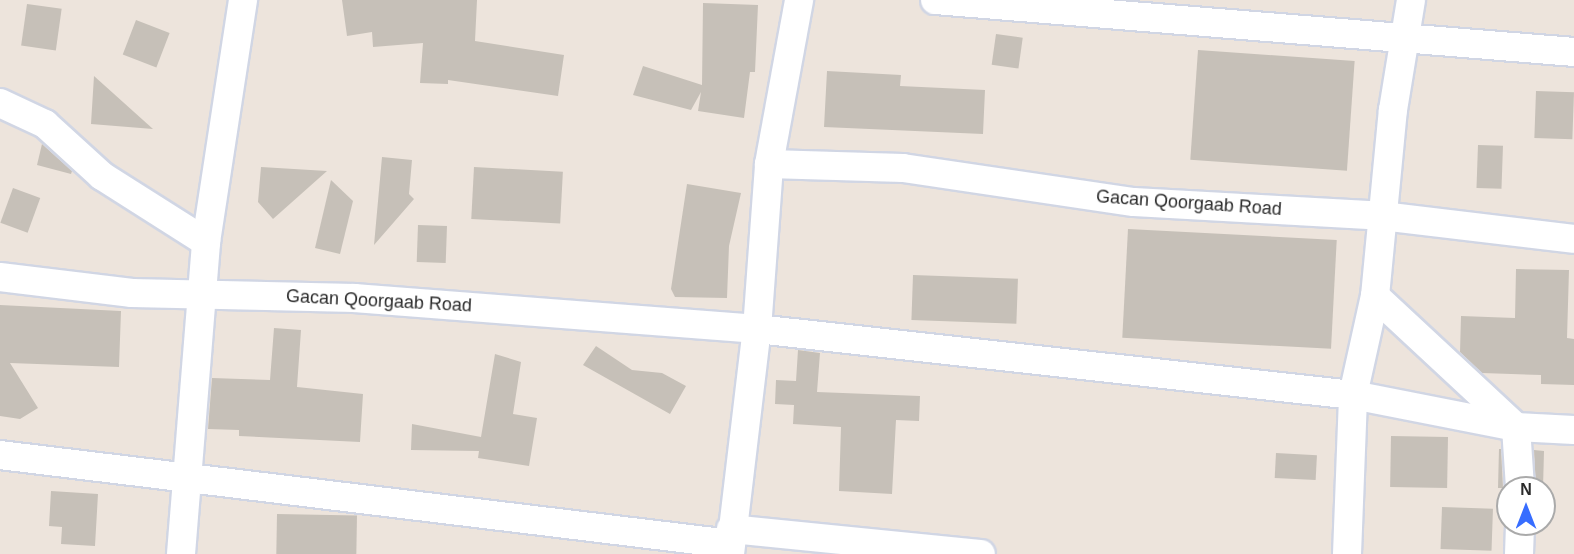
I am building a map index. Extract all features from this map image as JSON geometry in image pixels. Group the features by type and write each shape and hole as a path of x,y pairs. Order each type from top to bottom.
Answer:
{"street":[{"path":"181,554 206,242 243,0"},
{"path":"730,542 757,329 769,164 799,0"},
{"path":"935,0 1574,52"},
{"path":"1347,554 1353,395 1375,296 1402,39 1411,0"},
{"path":"0,103 45,124 102,176 206,242"},
{"name":"Gacan Qoorgaab Road","path":"769,164 903,168 1134,202 1382,216 1574,239"},
{"name":"Gacan Qoorgaab Road","path":"0,277 203,296 355,298 757,329 1353,395 1516,428 1574,430"},
{"path":"1375,296 1516,428 1519,476"},
{"path":"0,455 730,542 981,554"},
{"path":"1519,554 1520,536"}],"building":[{"path":"342,0 477,0 475,41 564,55 558,96 448,80 448,84 420,83 423,43 373,47 372,32 347,36"},
{"path":"703,3 758,5 755,72 750,72 744,118 698,111 701,92 691,110 633,95 643,66 702,85"},
{"path":"27,4 62,9 56,50 21,46"},
{"path":"136,20 170,33 156,67 123,55"},
{"path":"996,34 1023,38 1018,68 992,65"},
{"path":"1198,50 1355,61 1347,171 1190,160"},
{"path":"827,71 901,75 900,86 985,90 983,134 824,127"},
{"path":"94,76 153,129 91,124"},
{"path":"1536,91 1574,92 1572,139 1534,138"},
{"path":"42,144 72,171 71,174 37,165"},
{"path":"1478,145 1503,146 1501,189 1476,188"},
{"path":"382,157 412,160 409,194 414,199 374,245"},
{"path":"261,167 327,171 273,219 258,202"},
{"path":"474,167 563,172 560,224 471,219"},
{"path":"331,180 353,201 340,254 315,248"},
{"path":"687,184 741,193 729,246 727,298 675,297 671,289"},
{"path":"13,188 40,198 28,233 0,223"},
{"path":"418,225 447,226 446,263 417,262"},
{"path":"1128,229 1337,240 1331,349 1122,338"},
{"path":"1516,269 1569,270 1567,338 1574,339 1574,385 1541,384 1541,375 1482,373 1460,352 1461,316 1515,318"},
{"path":"913,275 1018,279 1016,324 911,320"},
{"path":"0,305 121,311 119,367 10,363 38,408 20,419 0,416"},
{"path":"274,328 301,330 297,387 363,394 360,442 239,436 239,430 208,429 212,378 270,380"},
{"path":"596,346 632,370 662,373 686,386 670,414 583,365"},
{"path":"798,350 820,353 817,392 920,396 919,421 896,420 892,494 839,491 841,427 793,424 794,405 775,404 776,380 796,381"},
{"path":"495,354 521,362 513,414 537,418 529,466 478,458 479,451 411,450 412,424 481,437"},
{"path":"1391,436 1448,437 1447,488 1390,487"},
{"path":"1499,449 1501,449 1502,476 1498,476"},
{"path":"1534,450 1544,451 1543,476 1535,476"},
{"path":"1276,453 1317,455 1316,480 1275,478"},
{"path":"51,491 98,494 95,546 61,544 62,527 49,526"},
{"path":"1442,507 1493,509 1492,551 1441,549"},
{"path":"277,514 357,515 356,554 276,554"}]}
